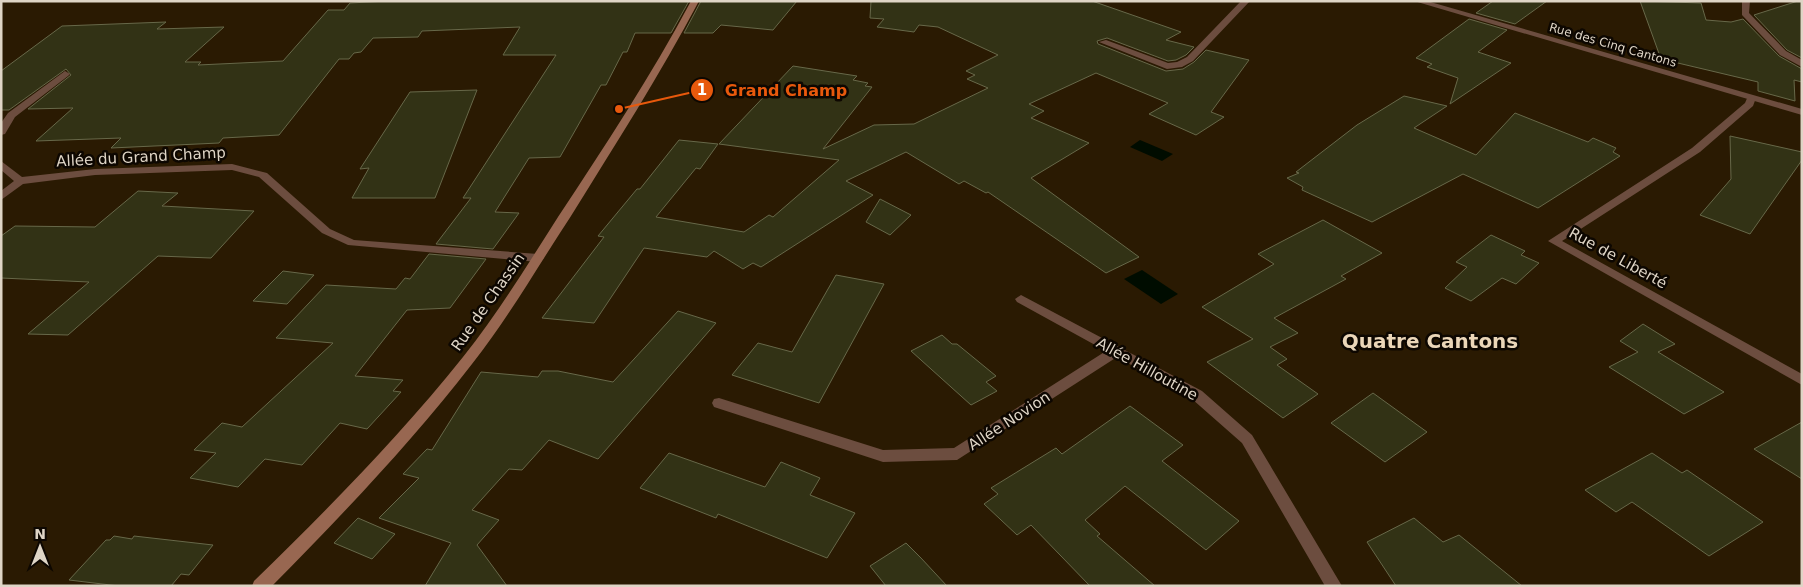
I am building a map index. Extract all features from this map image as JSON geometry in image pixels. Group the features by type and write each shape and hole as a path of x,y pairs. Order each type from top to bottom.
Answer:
{"main road":[{"name":"Rue de Chassin","path":"260,586 300,547 401,438 468,360 538,258 632,113 668,54 695,1"}],"street":[{"path":"1103,42 1167,66 1179,65 1190,58 1246,1"},
{"name":"Rue des Cinq Cantons","path":"1418,1 1802,112"},
{"path":"1746,1 1745,12 1783,53 1802,64"},
{"path":"1,132 11,115 65,74"},
{"name":"Rue de Liberté","path":"1751,98 1750,104 1696,150 1554,241 1802,380"},
{"path":"1,164 20,181 1,197"},
{"name":"Allée du Grand Champ","path":"20,181 95,172 232,166 263,175 326,231 352,243 538,258"},
{"name":"Allée Hilloutine","path":"1021,299 1197,395 1247,439 1334,586"},
{"name":"Allée Novion","path":"719,403 883,456 957,454 1116,351"}],"shaded area":[{"path":"1140,140 1173,154 1162,161 1130,147"},
{"path":"1142,270 1178,294 1161,304 1124,279"}],"building":[{"path":"388,1 689,1 671,33 635,33 627,52 623,52 606,85 601,85 560,157 529,158 495,212 519,213 493,249 436,244 471,198 463,198 556,55 503,55 520,27 422,31 418,37 373,38 361,52 354,53 349,59 339,59 279,135 223,138 219,143 111,148 121,138 36,141 73,108 28,109 71,75 66,69 9,110 1,110 1,71 62,26 166,22 157,29 224,27 185,62 201,62 198,65 283,61 328,10 344,10 350,3"},
{"path":"701,1 797,1 773,30 721,25 713,33 684,33"},
{"path":"871,1 1092,1 1181,32 1166,40 1194,47 1186,55 1176,60 1168,61 1107,38 1097,41 1098,44 1166,71 1183,69 1194,62 1206,50 1249,60 1211,112 1224,117 1196,135 1149,114 1168,103 1096,73 1029,104 1044,111 1031,118 1089,143 1031,178 1139,257 1106,273 988,192 986,193 964,181 959,184 906,152 846,181 873,195 761,267 753,263 743,269 714,251 707,257 644,248 594,323 542,318 604,237 598,236 637,189 640,189 679,140 718,144 700,169 696,168 656,217 744,232 769,215 773,217 839,160 719,144 793,66 857,76 853,80 868,83 865,86 872,87 823,149 874,125 914,124 988,88 967,79 975,75 966,71 998,55 938,27 919,25 914,32 877,27 884,19 870,18"},
{"path":"1493,1 1547,1 1515,24 1476,13"},
{"path":"1640,1 1701,3 1706,20 1731,22 1743,19 1779,56 1802,69 1802,82 1794,80 1795,101 1758,91 1758,82 1661,59"},
{"path":"1802,1 1802,58 1787,50 1754,15"},
{"path":"1469,19 1507,30 1478,52 1511,63 1450,104 1458,78 1427,67 1432,64 1416,58"},
{"path":"477,90 435,198 352,198 369,168 360,169 410,92"},
{"path":"1404,96 1447,106 1414,128 1476,155 1515,113 1588,142 1593,138 1616,148 1613,152 1620,156 1538,208 1463,174 1372,222 1302,190 1303,187 1287,178 1299,173 1296,172 1357,125"},
{"path":"1730,136 1802,152 1802,160 1750,234 1700,215 1731,179"},
{"path":"138,191 178,193 162,206 254,211 211,258 158,256 68,335 28,334 89,282 1,278 1,236 15,226 95,227"},
{"path":"880,199 911,215 890,235 866,222"},
{"path":"1323,220 1382,253 1341,276 1346,279 1274,318 1298,333 1270,347 1287,359 1277,365 1318,394 1283,418 1207,362 1253,339 1202,307 1274,264 1258,254"},
{"path":"1491,235 1525,251 1521,255 1539,263 1516,284 1502,278 1471,301 1445,288 1467,267 1456,262"},
{"path":"429,254 486,259 450,308 407,310 355,376 403,380 393,391 401,392 367,429 340,423 302,465 265,459 238,487 190,478 216,453 194,450 222,423 242,427 333,343 276,338 326,285 396,289 405,278 410,279"},
{"path":"283,271 314,275 287,304 253,301"},
{"path":"836,275 884,284 819,403 732,375 758,343 792,352"},
{"path":"678,311 716,323 598,459 549,440 522,470 509,469 472,510 499,520 477,545 507,586 425,586 451,543 379,518 419,478 403,474 427,449 432,450 481,372 538,377 542,371 558,371 613,382"},
{"path":"1643,324 1675,344 1658,352 1724,392 1684,414 1609,367 1638,352 1620,341"},
{"path":"942,335 952,344 957,344 996,376 986,382 997,391 971,405 911,351"},
{"path":"1373,393 1427,432 1385,462 1331,423"},
{"path":"1130,406 1183,445 1162,461 1239,521 1206,550 1125,486 1085,520 1100,534 1097,536 1155,586 1090,586 1031,525 1017,535 984,504 998,494 991,488 1056,448 1062,454"},
{"path":"1802,422 1802,479 1754,449"},
{"path":"669,453 765,487 781,462 820,478 810,495 855,513 827,558 718,514 716,518 640,488"},
{"path":"1652,453 1682,473 1687,470 1763,522 1709,556 1632,502 1616,512 1585,490"},
{"path":"358,518 395,534 372,559 334,543"},
{"path":"1414,518 1443,542 1459,535 1522,586 1396,586 1367,542"},
{"path":"114,536 132,539 134,536 213,545 189,575 181,574 171,586 119,586 69,580 106,540 110,540"},
{"path":"906,543 947,586 886,586 870,566"}],"place":[{"name":"Grand Champ","path":"619,109"}],"district":[{"name":"Quatre Cantons","path":"1430,341"}]}
